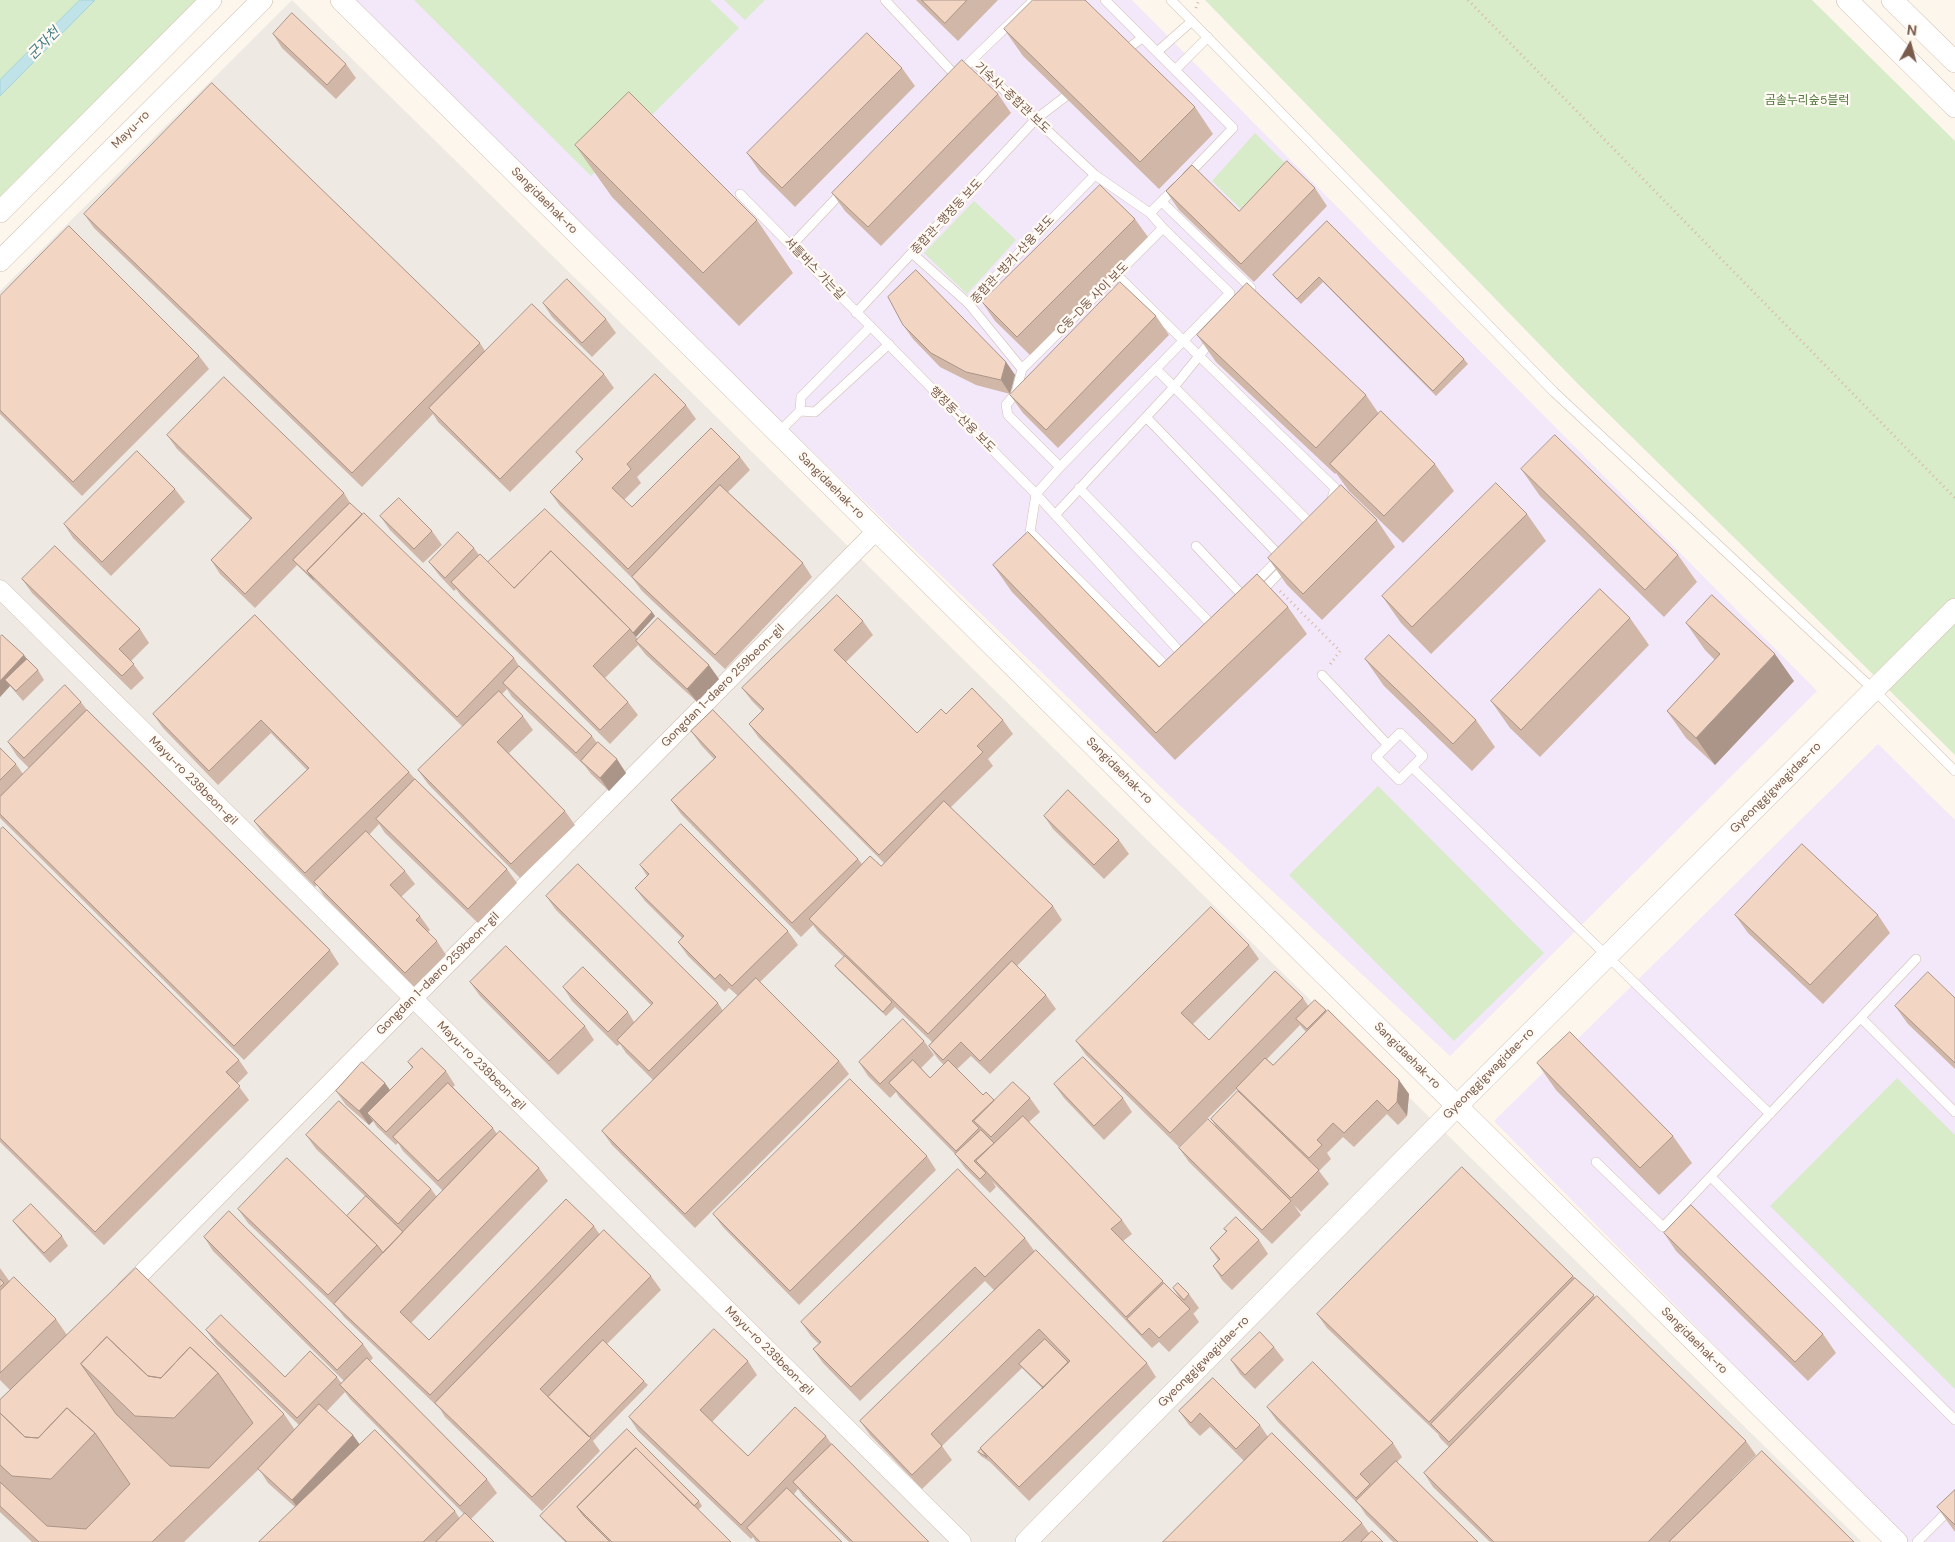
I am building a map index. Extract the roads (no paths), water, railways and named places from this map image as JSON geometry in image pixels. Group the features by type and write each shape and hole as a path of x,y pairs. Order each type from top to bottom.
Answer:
{"street":[{"path":"0,212 211,0"},
{"name":"Mayu-ro","path":"0,261 262,0"},
{"name":"Sangidaehak-ro","path":"341,0 1897,1542"},
{"path":"1847,0 1955,107"},
{"path":"1892,0 1955,62"},
{"name":"Gongdan 1-daero 259beon-gil","path":"112,1304 876,530"},
{"name":"Mayu-ro 238beon-gil","path":"0,589 962,1542"},
{"name":"Gyeonggigwagidae-ro","path":"1026,1542 1457,1106 1955,609"}],"lane":[{"name":"기숙사-종합관 보도","path":"885,0 953,80 972,60 1094,175 1150,213 1230,293 1184,340"},
{"path":"972,60 1034,0"},
{"path":"1105,0 1232,128 1150,213"},
{"path":"1171,0 1554,392 1874,690 1955,771"},
{"path":"1157,52 1192,21"},
{"path":"1175,70 1208,37"},
{"path":"1112,61 1142,38"},
{"name":"종합관-행정동 보도","path":"856,313 1036,120 1082,84"},
{"name":"종합관-벙커-산융 보도","path":"1022,369 968,304 1094,175"},
{"path":"792,245 848,185"},
{"name":"셔틀버스 가는길","path":"740,194 792,245 856,313 889,344"},
{"path":"1162,202 1251,288 1240,302"},
{"name":"C동-D동 사이 보도","path":"1022,369 1163,228"},
{"path":"913,254 968,304"},
{"path":"1117,275 1335,488 1321,531 1311,535 1314,526 1156,369"},
{"path":"778,433 800,411 801,397 870,327"},
{"path":"1055,515 1174,387 1220,330"},
{"path":"1177,676 1030,532 1036,494 1184,340"},
{"path":"800,411 815,412 889,344"},
{"name":"행정동-산융 보도","path":"889,344 1036,494 1182,654 1194,643"},
{"path":"1022,369 1016,393 1006,405 1008,415 1060,467"},
{"path":"1146,417 1288,555"},
{"path":"1079,488 1212,625"},
{"path":"1196,546 1239,598 1264,574 1288,555"},
{"path":"1252,600 1288,555"},
{"path":"1322,676 1388,745"},
{"path":"1400,733 1423,756 1412,767 1399,780 1376,757 1400,733"},
{"path":"1412,767 1770,1114"},
{"path":"1596,1162 1663,1227 1916,959"},
{"path":"1861,1018 1955,1112"},
{"path":"1711,1177 1955,1420"},
{"path":"1917,1542 1955,1504"}],"water":[{"name":"군자천","path":"80,0 95,0 0,96 0,80"}],"park label":[{"name":"곰솔누리숲5블럭","path":"1807,101"}]}
